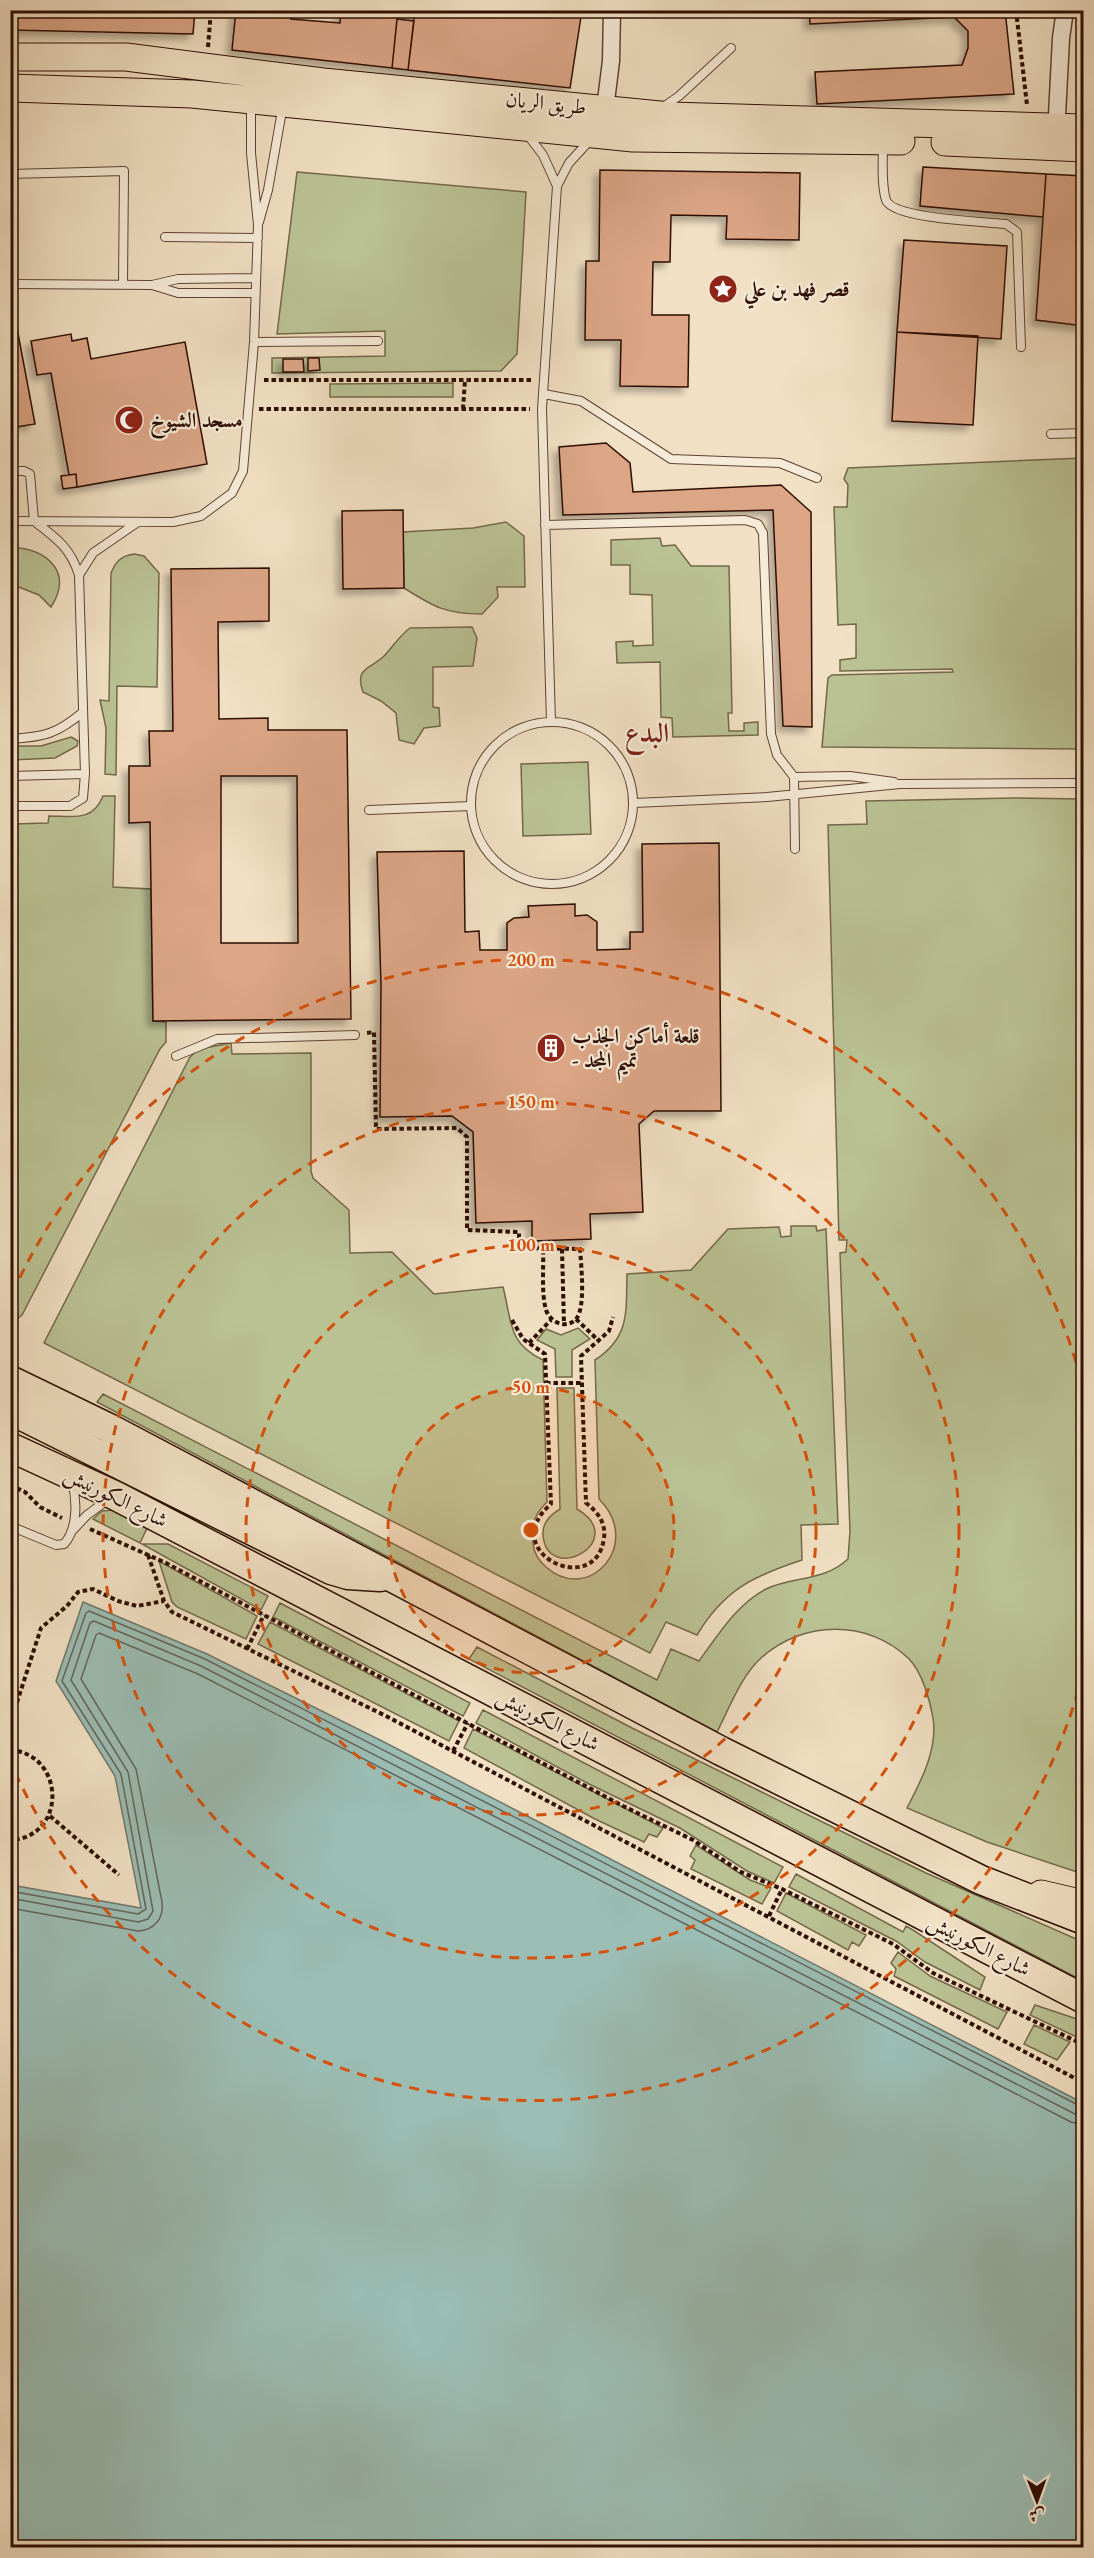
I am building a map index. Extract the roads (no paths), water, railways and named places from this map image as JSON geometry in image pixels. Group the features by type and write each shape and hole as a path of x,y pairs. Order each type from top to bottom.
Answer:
{"highway":[{"path":"10,1380 109,1428 721,1751 981,1880 1083,1920"},
{"path":"10,1410 331,1570 348,1575 394,1578"},
{"name":"شارع الكورنيش","path":"10,1447 116,1496 1083,1999"}],"main road":[{"name":"طريق الريان","path":"10,57 126,57 207,66 252,86"},
{"name":"طريق الريان","path":"10,88 126,90 252,86 521,127 595,135 670,139 883,141 1056,136 1083,128"},
{"name":"طريق الريان","path":"284,91 605,109 655,114 689,106 1056,136 1083,148"},
{"path":"981,1880 1083,1904"}],"street":[{"path":"605,109 611,61 612,10"},
{"path":"1056,136 1061,38 1065,10"}],"lane":[{"path":"689,106 731,48"},
{"path":"10,521 173,522 201,516 232,493 243,471 254,342 258,225 251,164 252,86"},
{"path":"258,225 268,190 284,91"},
{"path":"521,127 543,154 557,186"},
{"path":"551,722 542,409 557,186 569,163 595,135"},
{"path":"883,141 886,200 893,208 917,215 1006,224 1017,232 1021,347"},
{"path":"10,174 124,171 123,285"},
{"path":"165,237 258,238"},
{"path":"10,284 152,285 178,279 256,278"},
{"path":"152,285 178,293 255,292"},
{"path":"254,342 378,341"},
{"path":"544,394 581,401 671,459 780,463 817,478"},
{"path":"1051,434 1083,432"},
{"path":"10,471 27,472 31,477 34,521 58,539 73,556 79,575 85,774 83,798 70,806 10,806"},
{"path":"545,525 746,520 758,524 763,533 771,734 777,755 794,777 795,849"},
{"path":"79,575 93,553 139,522"},
{"path":"10,739 42,737 65,727 83,712"},
{"path":"551,722 576,725 600,737 618,755 630,777 634,803 630,828 618,851 600,869 577,880 551,884 524,879 499,865 481,844 471,817 471,789 481,763 499,741 523,727 551,722"},
{"path":"10,776 85,774"},
{"path":"794,777 850,776 900,784"},
{"path":"634,803 768,797 900,784 1083,783"},
{"path":"369,810 471,806"},
{"path":"176,1056 217,1039 355,1035"},
{"path":"70,1473 75,1502 71,1532"},
{"path":"10,1526 60,1545 66,1542 71,1532 92,1510 116,1496"}],"water":[{"path":"83,1602 207,1654 380,1740 1083,2103 1083,2547 11,2547 11,1885 141,1908 115,1776 56,1681"}],"place":[{"name":"قصر فهد بن علي","path":"723,289"},
{"name":"مسجد الشيوخ","path":"129,420"},
{"name":"قلعة أماكن الجذب - تميم المجد","path":"551,1048"}],"district":[{"name":"البدع","path":"647,733"}]}
